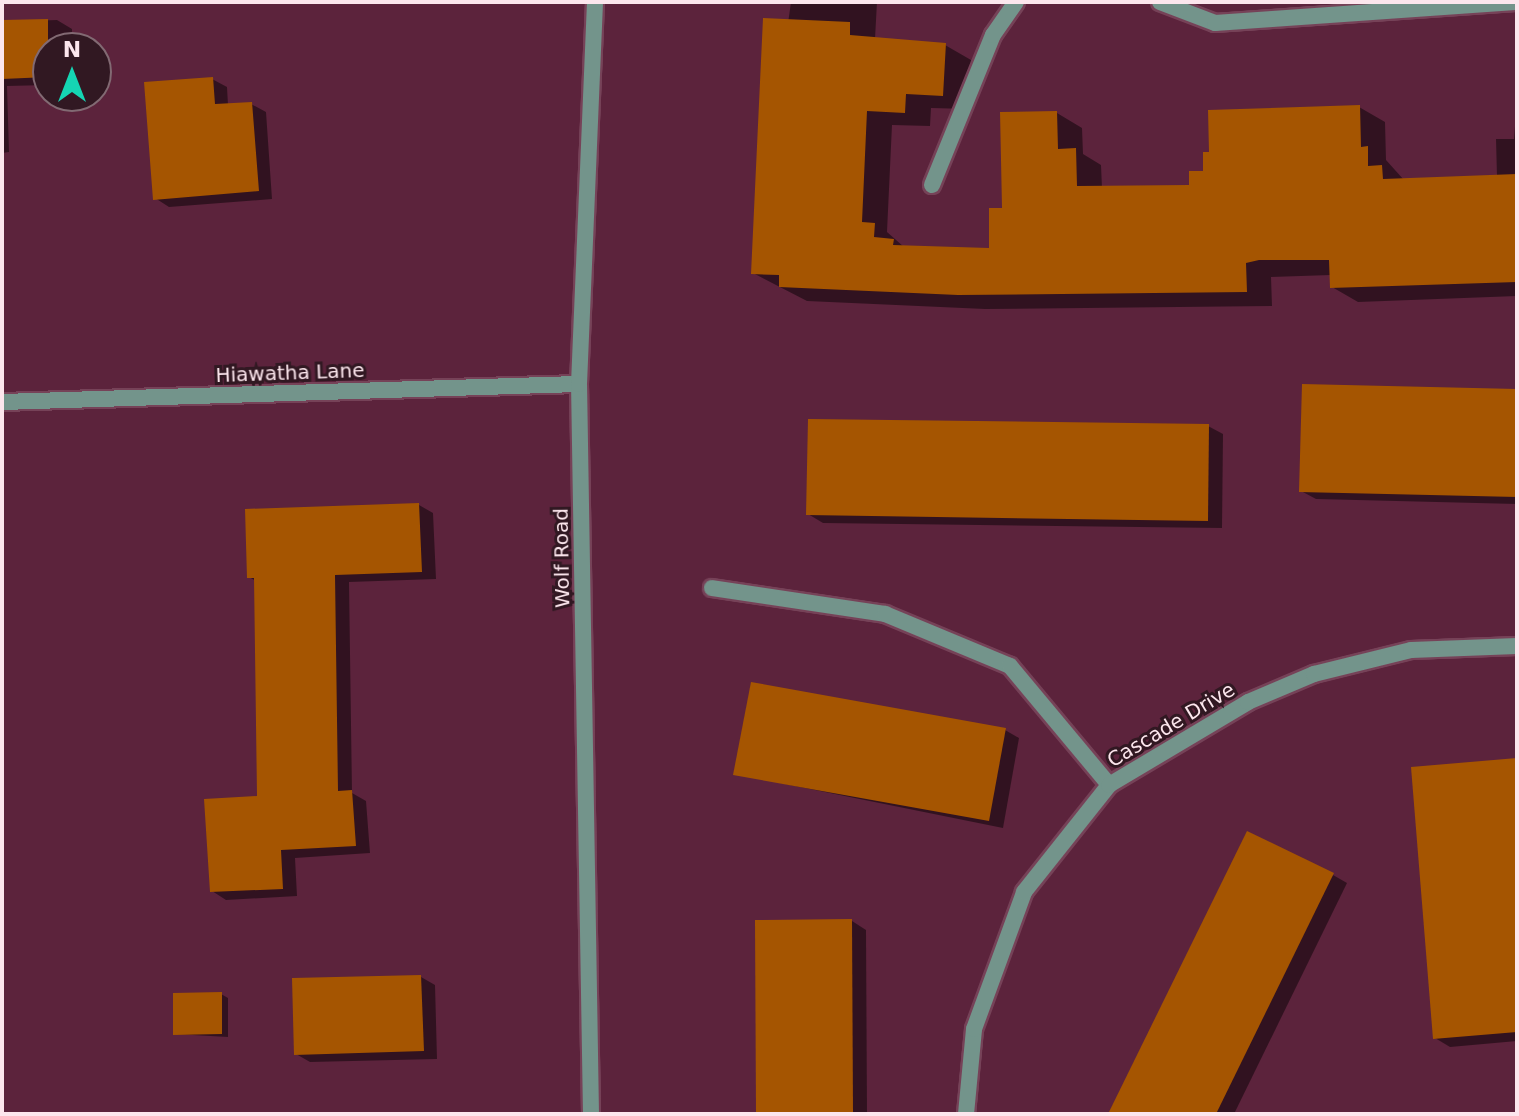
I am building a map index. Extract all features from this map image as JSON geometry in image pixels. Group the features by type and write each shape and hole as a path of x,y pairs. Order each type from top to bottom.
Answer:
{"street":[{"name":"Wolf Road","path":"591,1114 579,384 595,2"},
{"path":"932,185 993,35 1016,2"},
{"path":"1160,2 1215,23 1515,2"},
{"name":"Hiawatha Lane","path":"2,402 579,384"},
{"path":"712,588 885,614 1010,666 1109,785"},
{"name":"Cascade Drive","path":"966,1114 974,1029 1024,892 1109,785 1248,702 1314,674 1411,650 1517,646"}],"building":[{"path":"763,18 850,22 850,35 946,43 943,96 906,94 905,113 867,111 862,222 875,223 874,237 894,239 893,245 989,248 989,208 1002,208 1000,112 1057,111 1058,149 1076,148 1077,186 1189,185 1189,171 1203,171 1203,152 1209,152 1208,110 1360,105 1361,147 1368,146 1368,166 1382,165 1383,179 1517,174 1517,282 1330,288 1329,260 1259,260 1246,263 1247,292 958,295 779,287 779,275 751,274"},
{"path":"48,19 48,32 32,32 32,78 2,79 2,20"},
{"path":"213,77 215,104 252,102 259,191 153,200 144,82"},
{"path":"1302,384 1517,389 1517,497 1299,492"},
{"path":"808,419 1209,424 1208,521 806,515"},
{"path":"419,503 422,572 335,575 338,791 352,790 356,846 281,850 283,889 210,892 204,799 257,796 254,578 247,578 245,509"},
{"path":"751,682 1006,728 989,821 733,775"},
{"path":"1517,758 1517,1032 1433,1039 1411,767"},
{"path":"1247,831 1334,873 1216,1114 1108,1114"},
{"path":"852,919 853,1114 756,1114 755,920"},
{"path":"421,975 424,1051 294,1055 292,978"},
{"path":"222,992 222,1034 173,1035 173,993"}]}
